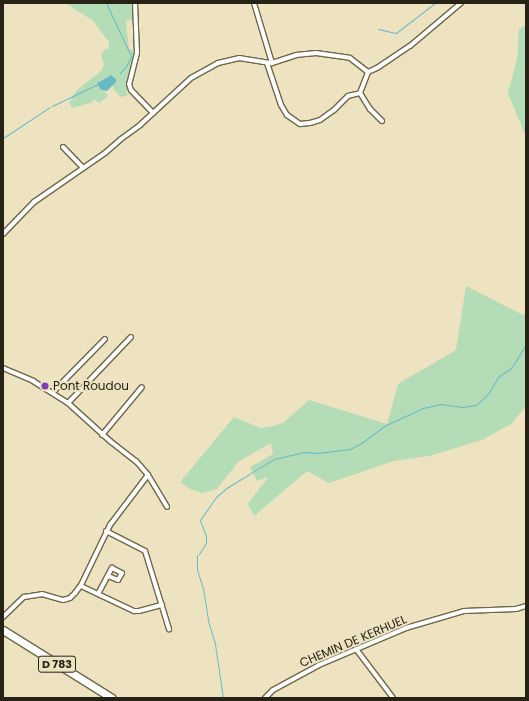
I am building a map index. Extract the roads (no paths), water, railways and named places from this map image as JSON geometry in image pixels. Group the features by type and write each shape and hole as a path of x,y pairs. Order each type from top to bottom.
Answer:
{"main road":[{"name":"D 783","path":"3,630 112,698"}],"street":[{"path":"135,3 137,53 129,84 131,90 153,113"},
{"path":"254,3 281,105 288,115 300,124 320,120 334,110 348,96 360,93"},
{"path":"360,93 368,72 377,68 410,46 461,3"},
{"path":"3,234 34,202 131,133 191,78 218,63 239,58 270,63 306,53 322,53 340,55 354,60 368,72"},
{"path":"360,93 370,109 382,121"},
{"path":"63,147 83,168"},
{"path":"68,403 131,337"},
{"path":"53,392 105,339"},
{"path":"3,368 33,381 53,392 68,403 102,434 136,461 148,475 167,507"},
{"path":"102,434 142,387"},
{"path":"3,617 24,598 42,594 62,600 70,598 81,586 106,531 118,512 148,475"},
{"path":"106,531 145,551 169,629"},
{"path":"98,594 108,576"},
{"path":"81,586 134,611 139,612 162,605"},
{"name":"CHEMIN DE KERHUEL","path":"265,698 273,690 291,680 356,649 406,628 458,613 516,609 526,606"},
{"path":"356,649 393,698"}],"water":[{"path":"111,75 116,79 116,82 107,91 101,90 97,83"}],"waterway":[{"path":"106,3 131,56 127,65 120,73"},
{"path":"378,29 396,33 435,3"},
{"path":"52,106 98,84"},
{"path":"3,138 50,107"},
{"path":"199,554 206,543 206,536 200,520 216,497 228,487 274,459 304,452 318,453 350,449 363,442 384,426 423,408 441,404 463,407 476,405 488,394 499,376 510,369 526,344"},
{"path":"197,555 197,570 203,588 209,624 215,644 223,698"}],"place":[{"name":"Pont Roudou","path":"45,386"}]}
